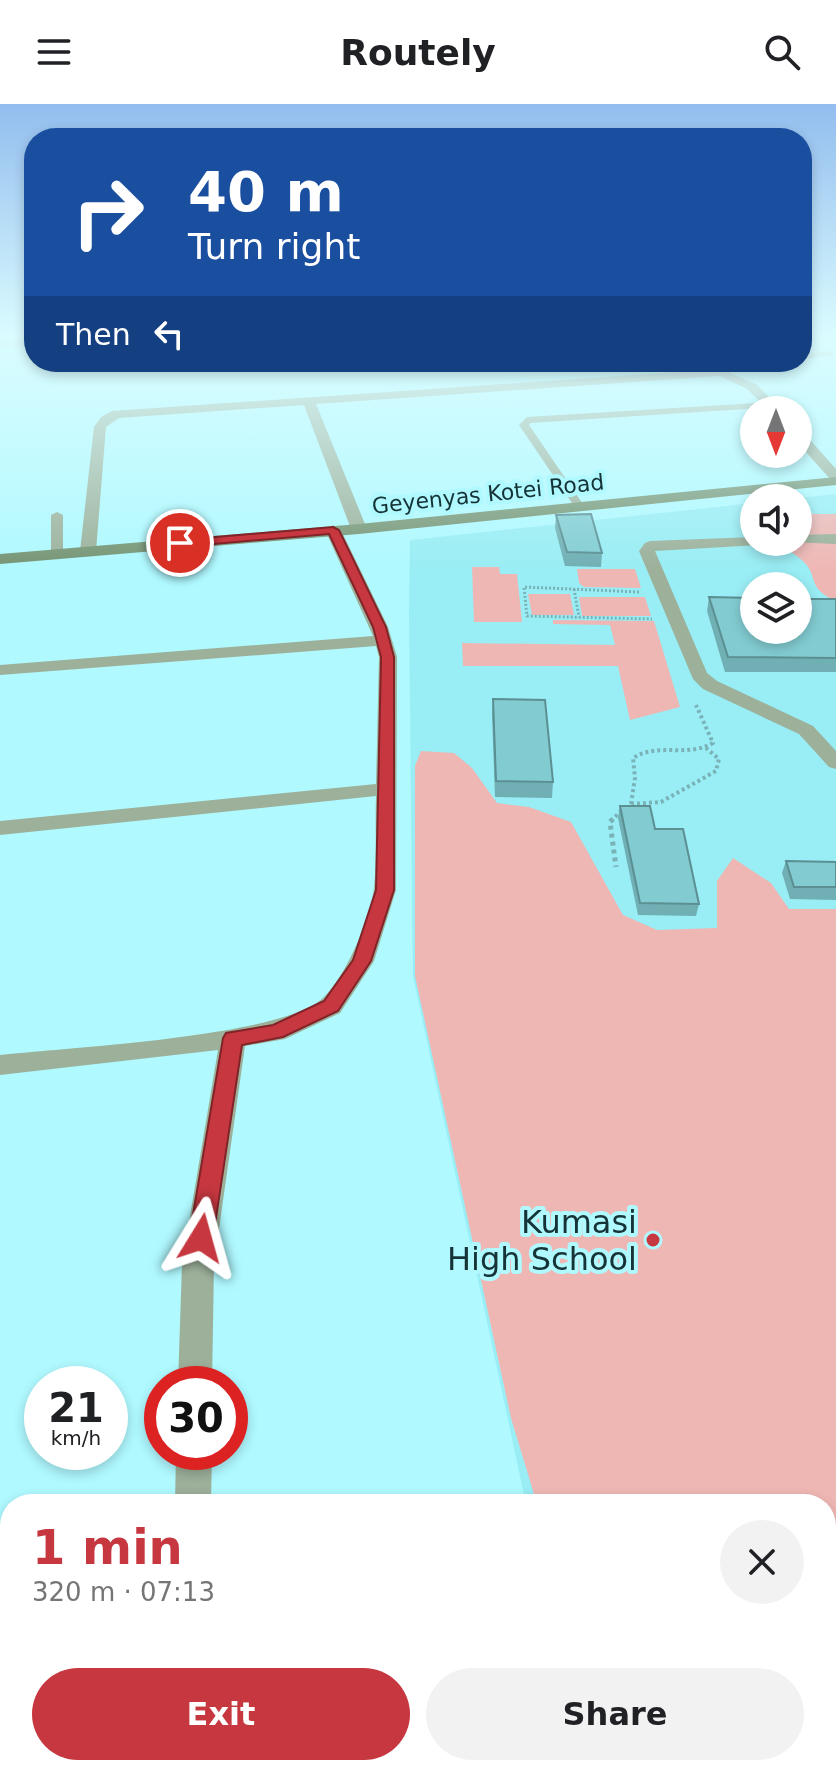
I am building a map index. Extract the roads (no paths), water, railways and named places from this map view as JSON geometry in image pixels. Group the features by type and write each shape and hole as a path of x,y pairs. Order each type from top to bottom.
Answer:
{"street":[{"path":"88,551 100,427 116,414"},
{"path":"314,414 359,529"},
{"path":"812,451 836,479"},
{"name":"Geyenyas Kotei Road","path":"0,559 359,529 836,479"},
{"path":"0,1065 159,1049 276,1032 331,1006 362,961 385,890 388,657 384,640 333,530"},
{"path":"812,540 836,539"},
{"path":"740,543 650,546 647,551 691,663 710,685 806,730 836,763"},
{"path":"0,670 384,640"},
{"path":"0,828 386,789"},
{"path":"195,1366 198,1264 233,1038"},
{"path":"193,1494 194,1470"}],"lane":[{"path":"580,507 524,425 527,420 641,414"},
{"path":"57,515 57,554"}],"place":[{"name":"Kumasi High School","path":"653,1240"}]}
